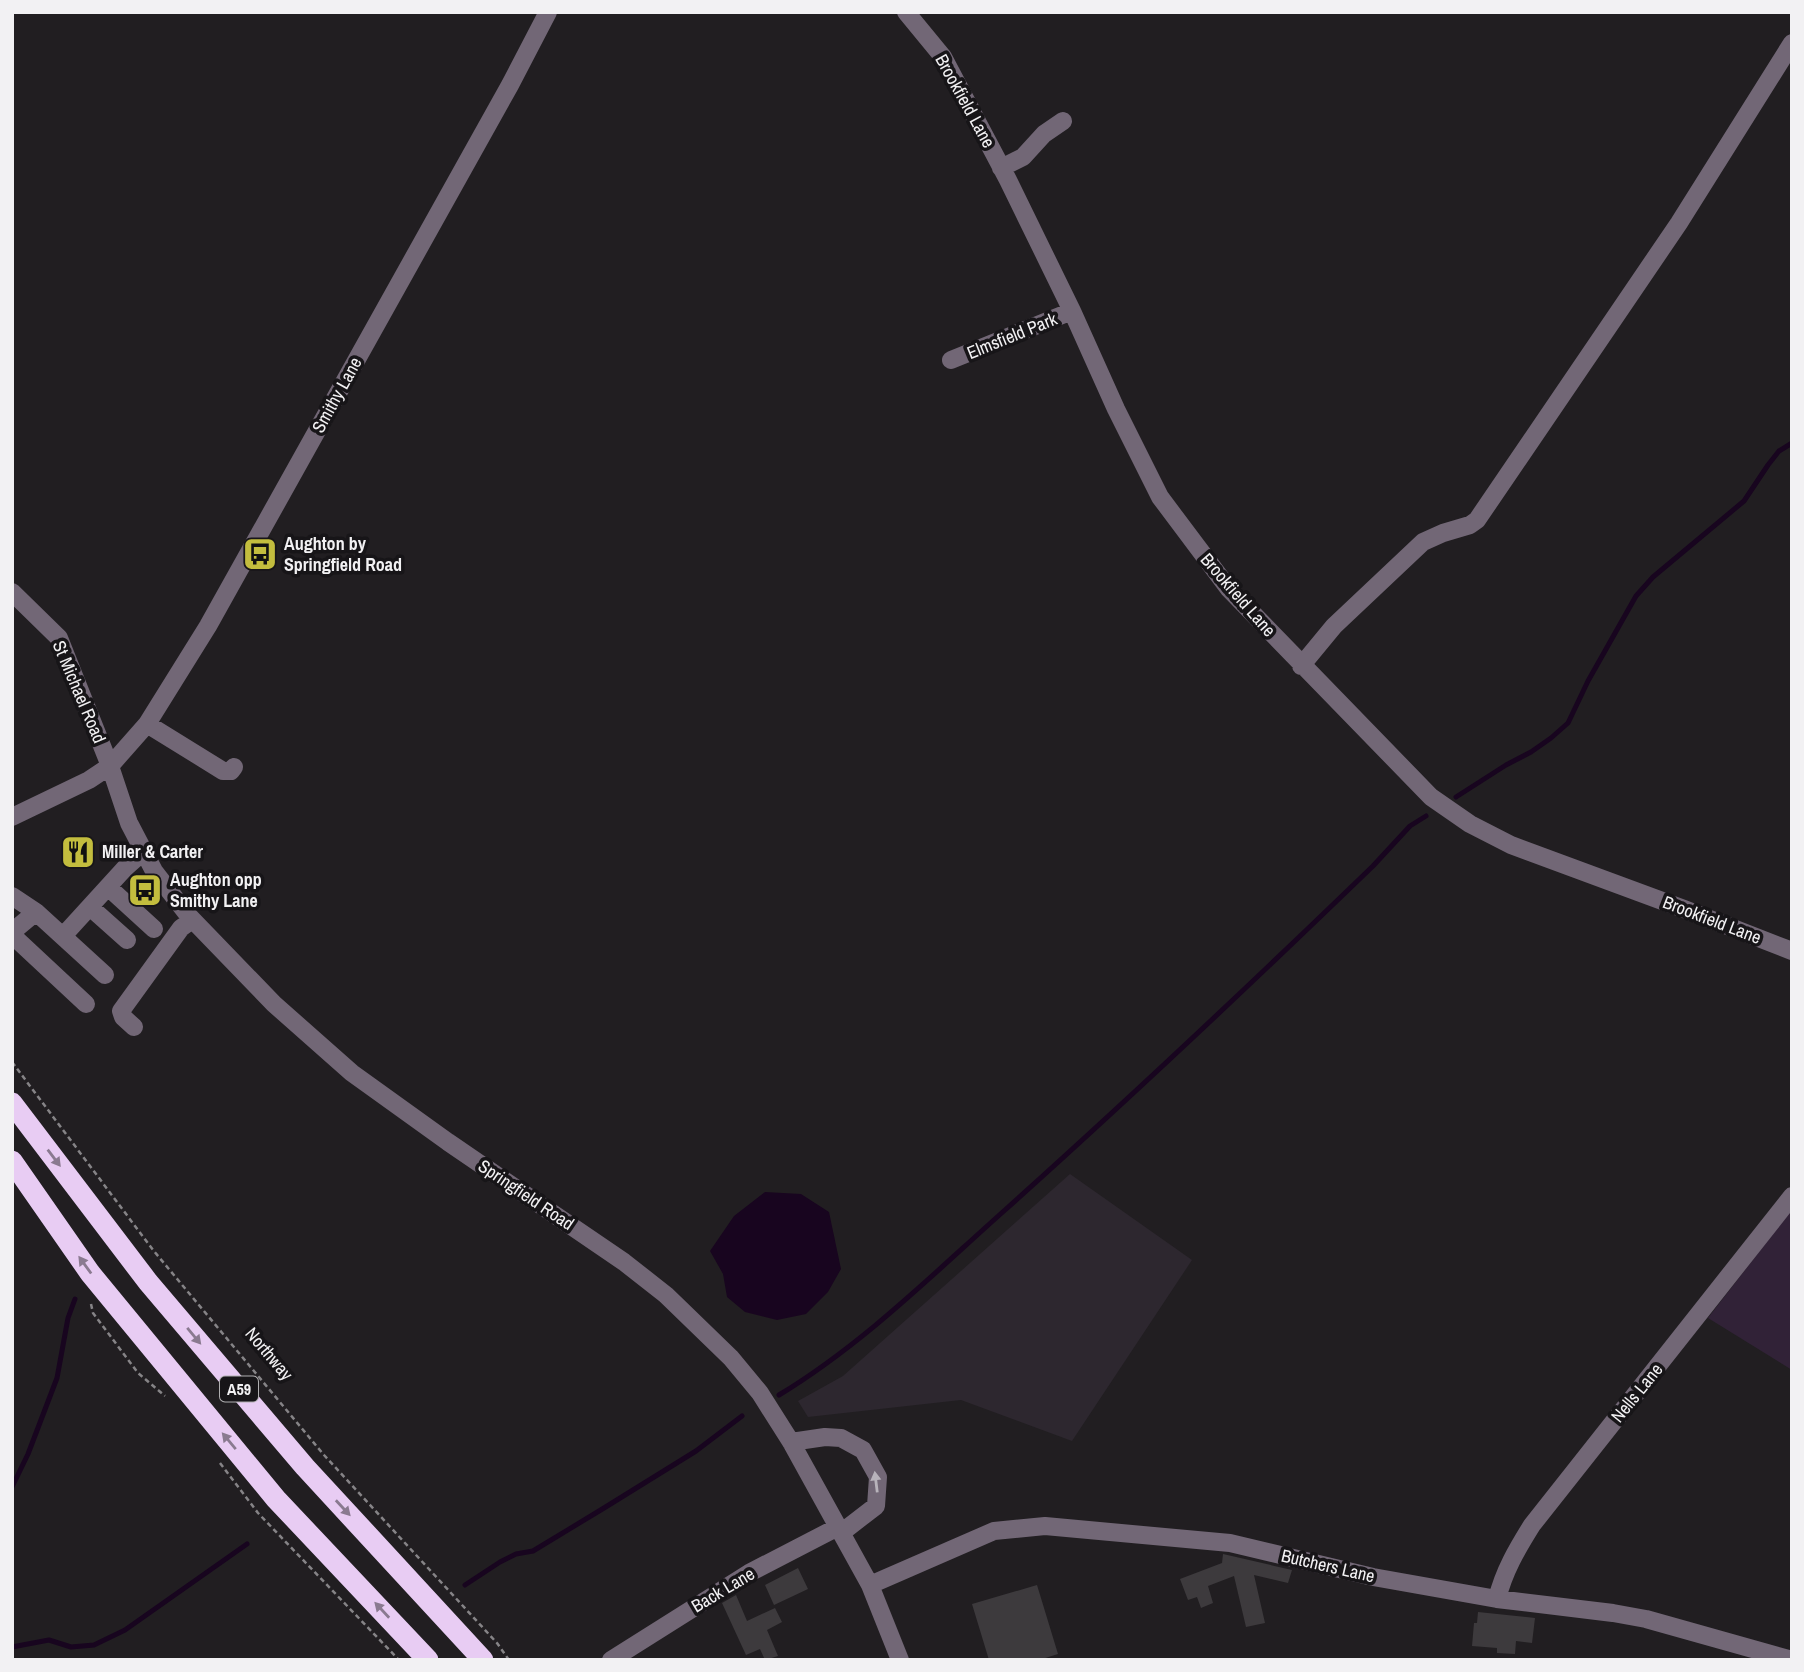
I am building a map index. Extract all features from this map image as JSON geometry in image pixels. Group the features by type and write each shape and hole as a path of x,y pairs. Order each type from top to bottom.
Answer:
{"highway":[{"name":"A59","path":"12,1103 148,1282 305,1467 483,1660"},
{"name":"A59","path":"12,1161 90,1273 259,1477 428,1660"}],"street":[{"name":"Smithy Lane","path":"12,817 89,780 110,766 147,724 208,626 510,85 548,12"},
{"name":"Brookfield Lane","path":"906,12 943,57 1072,311 1115,410 1160,497 1229,589 1301,666 1431,797 1470,824 1511,845 1792,951"},
{"path":"1301,666 1334,626 1423,542 1477,520 1679,223 1792,43"},
{"path":"1001,168 1023,157 1044,134 1063,121"},
{"name":"Elmsfield Park","path":"951,360 1072,311"},
{"name":"St Michael Road","path":"12,592 59,638 110,766"},
{"path":"147,724 223,771 234,767"},
{"name":"Springfield Road","path":"110,766 129,823 154,871 192,920 274,1004 352,1073 624,1262 666,1295 731,1358 760,1392 791,1442 870,1585 900,1660"},
{"path":"63,936 143,852"},
{"path":"108,887 154,929"},
{"path":"12,896 36,912 105,975"},
{"path":"90,907 127,940"},
{"path":"36,912 12,933 86,1004"},
{"path":"134,1027 123,1017 121,1011 181,928 192,920"},
{"name":"Nells Lane","path":"1497,1599 1510,1560 1532,1525 1792,1196"},
{"name":"Back Lane","path":"611,1660 749,1573 840,1530 876,1506 878,1477 863,1450 841,1438 825,1437 791,1442"},
{"name":"Butchers Lane","path":"870,1585 994,1531 1045,1526 1230,1543 1317,1565 1497,1599 1646,1619 1792,1660"}],"path":[{"name":"Northway","path":"12,1062 153,1250 324,1455 497,1643 509,1660"}],"shaded area":[{"path":"1070,1174 1192,1260 1072,1441 961,1400 808,1417 798,1401 843,1376"},
{"path":"765,1192 801,1194 829,1212 841,1269 828,1292 806,1314 777,1320 745,1312 727,1297 723,1274 710,1251 734,1216"},
{"path":"1792,1209 1792,1370 1708,1318"}],"building":[{"path":"1223,1554 1292,1570 1288,1583 1254,1575 1265,1623 1246,1627 1234,1576 1208,1586 1213,1603 1201,1608 1197,1597 1188,1600 1180,1579 1222,1563"},
{"path":"798,1568 808,1589 774,1605 765,1585"},
{"path":"1037,1585 1058,1654 1039,1660 989,1660 972,1604"},
{"path":"736,1595 747,1621 775,1608 782,1622 767,1630 778,1656 765,1660 760,1649 746,1655 722,1603"},
{"path":"1478,1612 1535,1618 1532,1643 1516,1641 1515,1654 1497,1653 1497,1648 1472,1646"}],"waterway":[{"path":"1456,797 1531,752 1568,723 1588,681 1636,596 1653,577 1744,501 1779,451 1792,443"},
{"path":"779,1395 839,1354 924,1284 1190,1040 1373,866 1410,826 1426,816"},
{"path":"12,1487 28,1454 57,1378 68,1318 75,1299"},
{"path":"465,1585 500,1562 516,1554 533,1551 604,1508 696,1451 742,1416"},
{"path":"12,1647 49,1640 71,1647 94,1645 125,1630 247,1544"}],"place":[{"name":"Aughton by Springfield Road","path":"260,554"},
{"name":"Miller & Carter","path":"78,852"},
{"name":"Aughton opp Smithy Lane","path":"145,890"}]}
